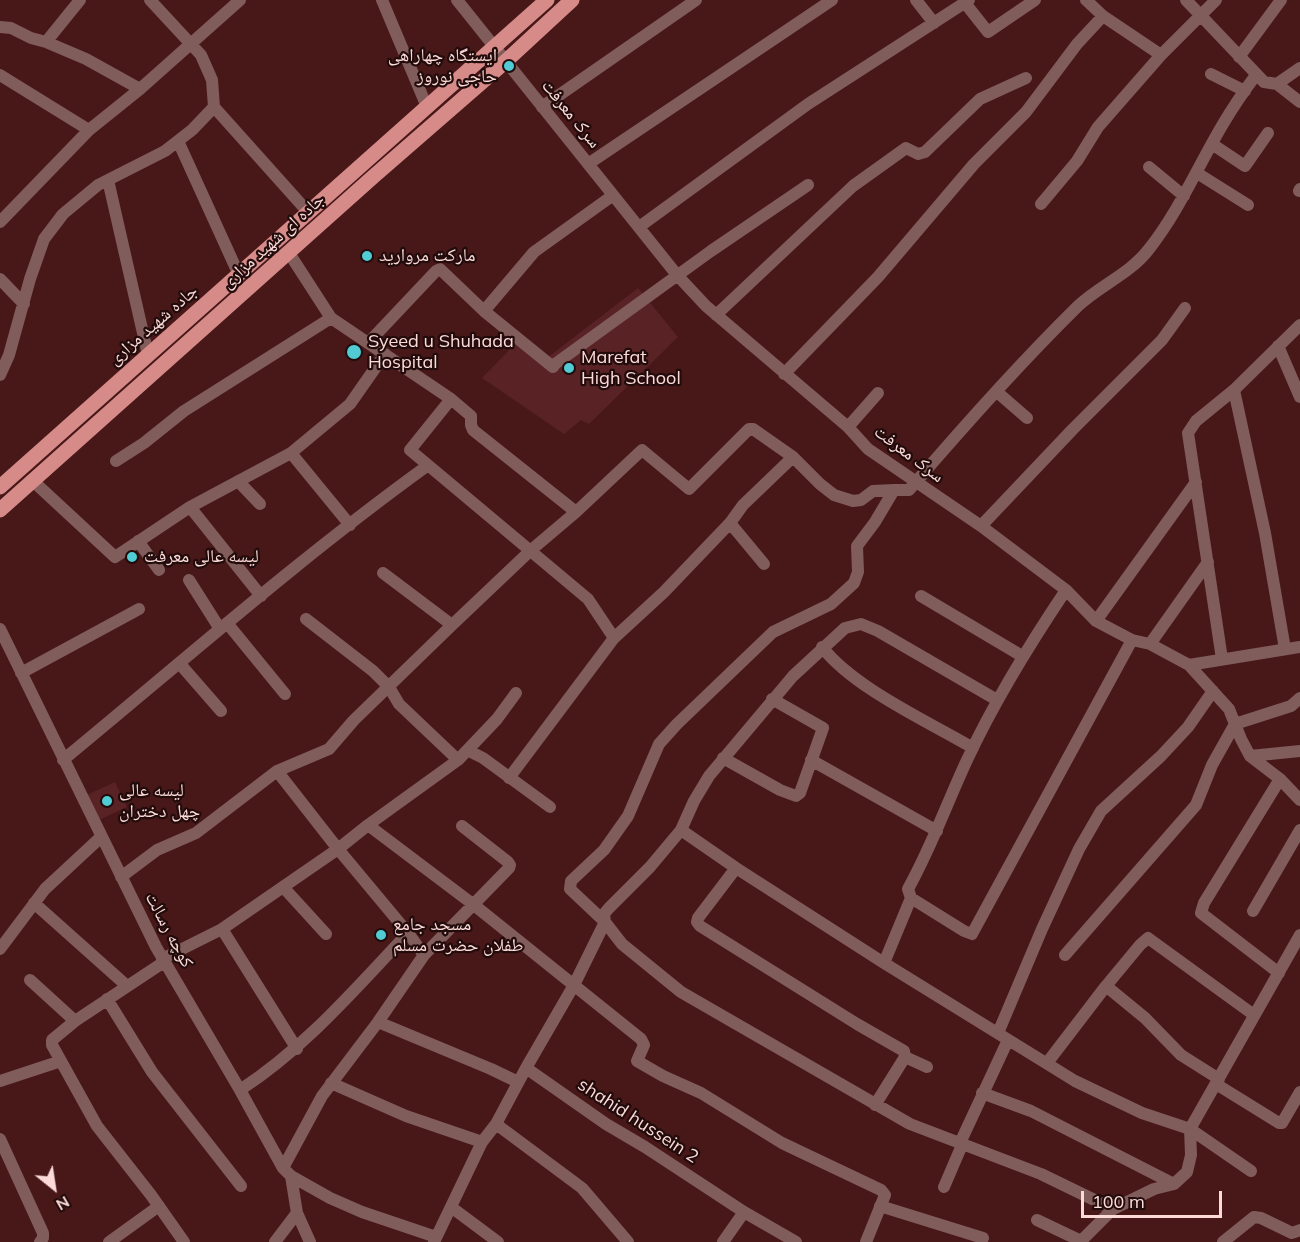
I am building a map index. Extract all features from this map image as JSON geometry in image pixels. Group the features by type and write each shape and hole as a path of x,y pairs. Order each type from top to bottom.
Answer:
{"main road":[{"name":"جاده شهید مزاری","path":"0,487 547,0"},
{"name":"جاده ای شهید مزاری","path":"0,510 506,62 572,0"}],"street":[{"path":"46,42 80,0"},
{"path":"150,0 201,55 212,80 214,107 308,212"},
{"path":"0,222 89,130 140,89 240,0"},
{"path":"382,0 427,107"},
{"name":"سرک معرفت","path":"458,0 612,196 677,275 717,315 848,427 868,449 981,526 1066,590 1096,621 1132,640 1150,644 1189,665 1230,709 1250,756 1281,779 1300,800"},
{"path":"542,107 696,0"},
{"path":"588,164 832,0"},
{"path":"916,0 934,23"},
{"path":"639,227 808,104 968,1 988,32 1035,0"},
{"path":"1086,0 1102,16 1161,55"},
{"path":"1186,0 1256,75 1264,82 1276,84 1300,102"},
{"path":"1041,204 1077,161 1098,127 1161,55 1216,0"},
{"path":"1239,57 1281,0"},
{"path":"784,374 878,277 974,164 1026,112 1077,44 1102,16"},
{"path":"0,27 11,28 86,59 140,89"},
{"path":"1276,84 1300,68"},
{"path":"1211,74 1245,91"},
{"path":"0,75 89,130"},
{"path":"121,877 157,850 196,833 277,771 329,748 354,720 452,625 642,450 689,489 749,429 753,429 793,457 834,495 853,501 861,500 873,491 909,490 997,392 1079,306 1099,288 1125,273 1148,250 1184,196 1223,124 1256,75"},
{"path":"717,315 853,186 906,148 918,154 925,152 980,99 1026,78"},
{"path":"0,375 9,355 30,279 44,239 63,214 98,185 165,151 192,130 214,107"},
{"path":"1212,144 1245,166 1268,133"},
{"path":"178,141 239,275"},
{"path":"1149,167 1184,196"},
{"path":"1197,173 1248,205"},
{"path":"108,180 148,355"},
{"path":"369,342 440,269 484,311 553,367 677,275 808,185"},
{"path":"484,311 534,252 612,196"},
{"path":"289,253 332,318 451,399 471,416 473,430 576,512"},
{"path":"0,279 24,304"},
{"path":"981,526 1162,340 1185,308"},
{"path":"116,461 144,443 184,411 332,318"},
{"path":"1222,659 1188,433 1196,421 1234,390 1300,325"},
{"path":"1278,345 1300,397"},
{"path":"33,481 112,556 118,556 190,507 291,453 350,404 385,354"},
{"path":"1234,390 1265,532 1286,649"},
{"path":"997,392 1027,418"},
{"path":"848,427 878,393"},
{"path":"451,399 410,450 588,599 614,638"},
{"path":"291,453 350,525"},
{"path":"509,778 614,638 664,592 730,523 744,504 793,457"},
{"path":"63,760 261,596 428,466"},
{"path":"238,481 260,504"},
{"path":"1096,621 1197,482"},
{"path":"894,490 857,546 858,572 854,583 831,604 773,632 677,724 659,744 628,816 604,850 571,881 570,889 605,922 622,944 681,992 910,1124 1041,1174 1113,1209"},
{"path":"190,507 261,596"},
{"path":"730,523 764,564"},
{"path":"138,541 159,570"},
{"path":"1150,644 1208,562"},
{"path":"383,573 452,625"},
{"path":"189,580 224,626 285,694"},
{"path":"1066,590 1022,656 997,700 908,889 911,898 964,932 972,934 1132,640"},
{"path":"921,596 1022,656"},
{"path":"21,673 139,609"},
{"path":"306,619 373,671 389,687 399,704 458,760"},
{"path":"462,826 510,865 424,955 378,1022 321,1095 287,1172 330,1198 435,1239 482,1142 496,1124 574,985 605,922 604,914 650,867 681,830 699,793 723,758 772,699 822,647 845,628 861,624 878,631 997,700"},
{"name":"کوچه رسالت","path":"0,629 163,960 287,1172 297,1214 310,1242"},
{"path":"1189,665 1300,646"},
{"path":"822,647 831,659 851,675 973,748"},
{"path":"180,664 221,711"},
{"path":"944,1187 982,1093 1042,929 1079,849 1101,811 1175,741 1188,727 1213,691"},
{"path":"184,1242 97,1126 52,1046 52,1040 75,1021 163,960 222,929 284,888 458,760 497,719 516,693"},
{"path":"1065,956 1196,805 1212,765 1235,724 1291,706 1300,698"},
{"path":"723,758 780,790 796,796 800,793 823,728 772,699"},
{"path":"469,751 483,758 550,807"},
{"path":"1250,756 1300,751"},
{"path":"811,760 937,831"},
{"path":"277,771 424,955"},
{"path":"1279,973 1202,914 1204,903 1281,779"},
{"path":"368,825 474,905 641,1039 644,1045 638,1061 663,1076 701,1093 782,1143 882,1190 885,1196 866,1242"},
{"path":"681,830 884,963 1075,1081 1142,1113 1190,1130 1251,1171"},
{"path":"1253,911 1300,830"},
{"path":"0,949 45,889 101,837"},
{"path":"736,868 697,922 847,1018 904,1051 905,1057 875,1105"},
{"path":"284,888 326,934"},
{"path":"884,963 911,898"},
{"path":"34,903 127,986"},
{"path":"222,929 297,1049"},
{"path":"240,1090 297,1049 408,933"},
{"path":"1037,1220 1081,1241 1113,1209 1154,1189 1174,1184 1187,1172 1191,1155 1190,1130 1300,935"},
{"path":"1047,1063 1106,986 1140,945 1148,939 1156,942 1254,1016"},
{"path":"30,980 75,1021"},
{"path":"1106,986 1145,1018 1181,1055 1279,1123 1282,1123 1300,1092"},
{"path":"107,999 152,1072 241,1186"},
{"path":"378,1022 518,1082"},
{"path":"905,1057 927,1066"},
{"path":"0,1081 62,1061"},
{"name":"shahid hussein 2","path":"526,1068 606,1124 744,1212 791,1239"},
{"path":"331,1083 406,1116 482,1142"},
{"path":"982,1093 1031,1112 1174,1184"},
{"path":"496,1124 582,1188 628,1242"},
{"path":"0,1139 43,1233 40,1242"},
{"path":"109,1242 159,1206"},
{"path":"880,1206 983,1238"},
{"path":"451,1207 498,1242"},
{"path":"723,1242 744,1212"},
{"path":"275,1242 297,1214"},
{"path":"1223,1242 1254,1217 1292,1233 1300,1230"}],"shaded area":[{"name":"Marefat High School","path":"638,288 678,337 589,424 581,420 564,434 482,378 523,336 547,358"},
{"name":"لیسه عالی چهل دختران","path":"115,782 127,807 99,820 87,795"}],"place":[{"name":"ایستگاه چهاراهی حاجی نوروز","path":"509,66"},
{"name":"مارکت مروارید","path":"367,256"},
{"name":"Syeed u Shuhada Hospital","path":"354,352"},
{"name":"Marefat High School","path":"569,368"},
{"name":"لیسه عالی معرفت","path":"132,557"},
{"name":"لیسه عالی چهل دختران","path":"107,801"},
{"name":"مسجد جامع طفلان حضرت مسلم","path":"381,935"}]}
